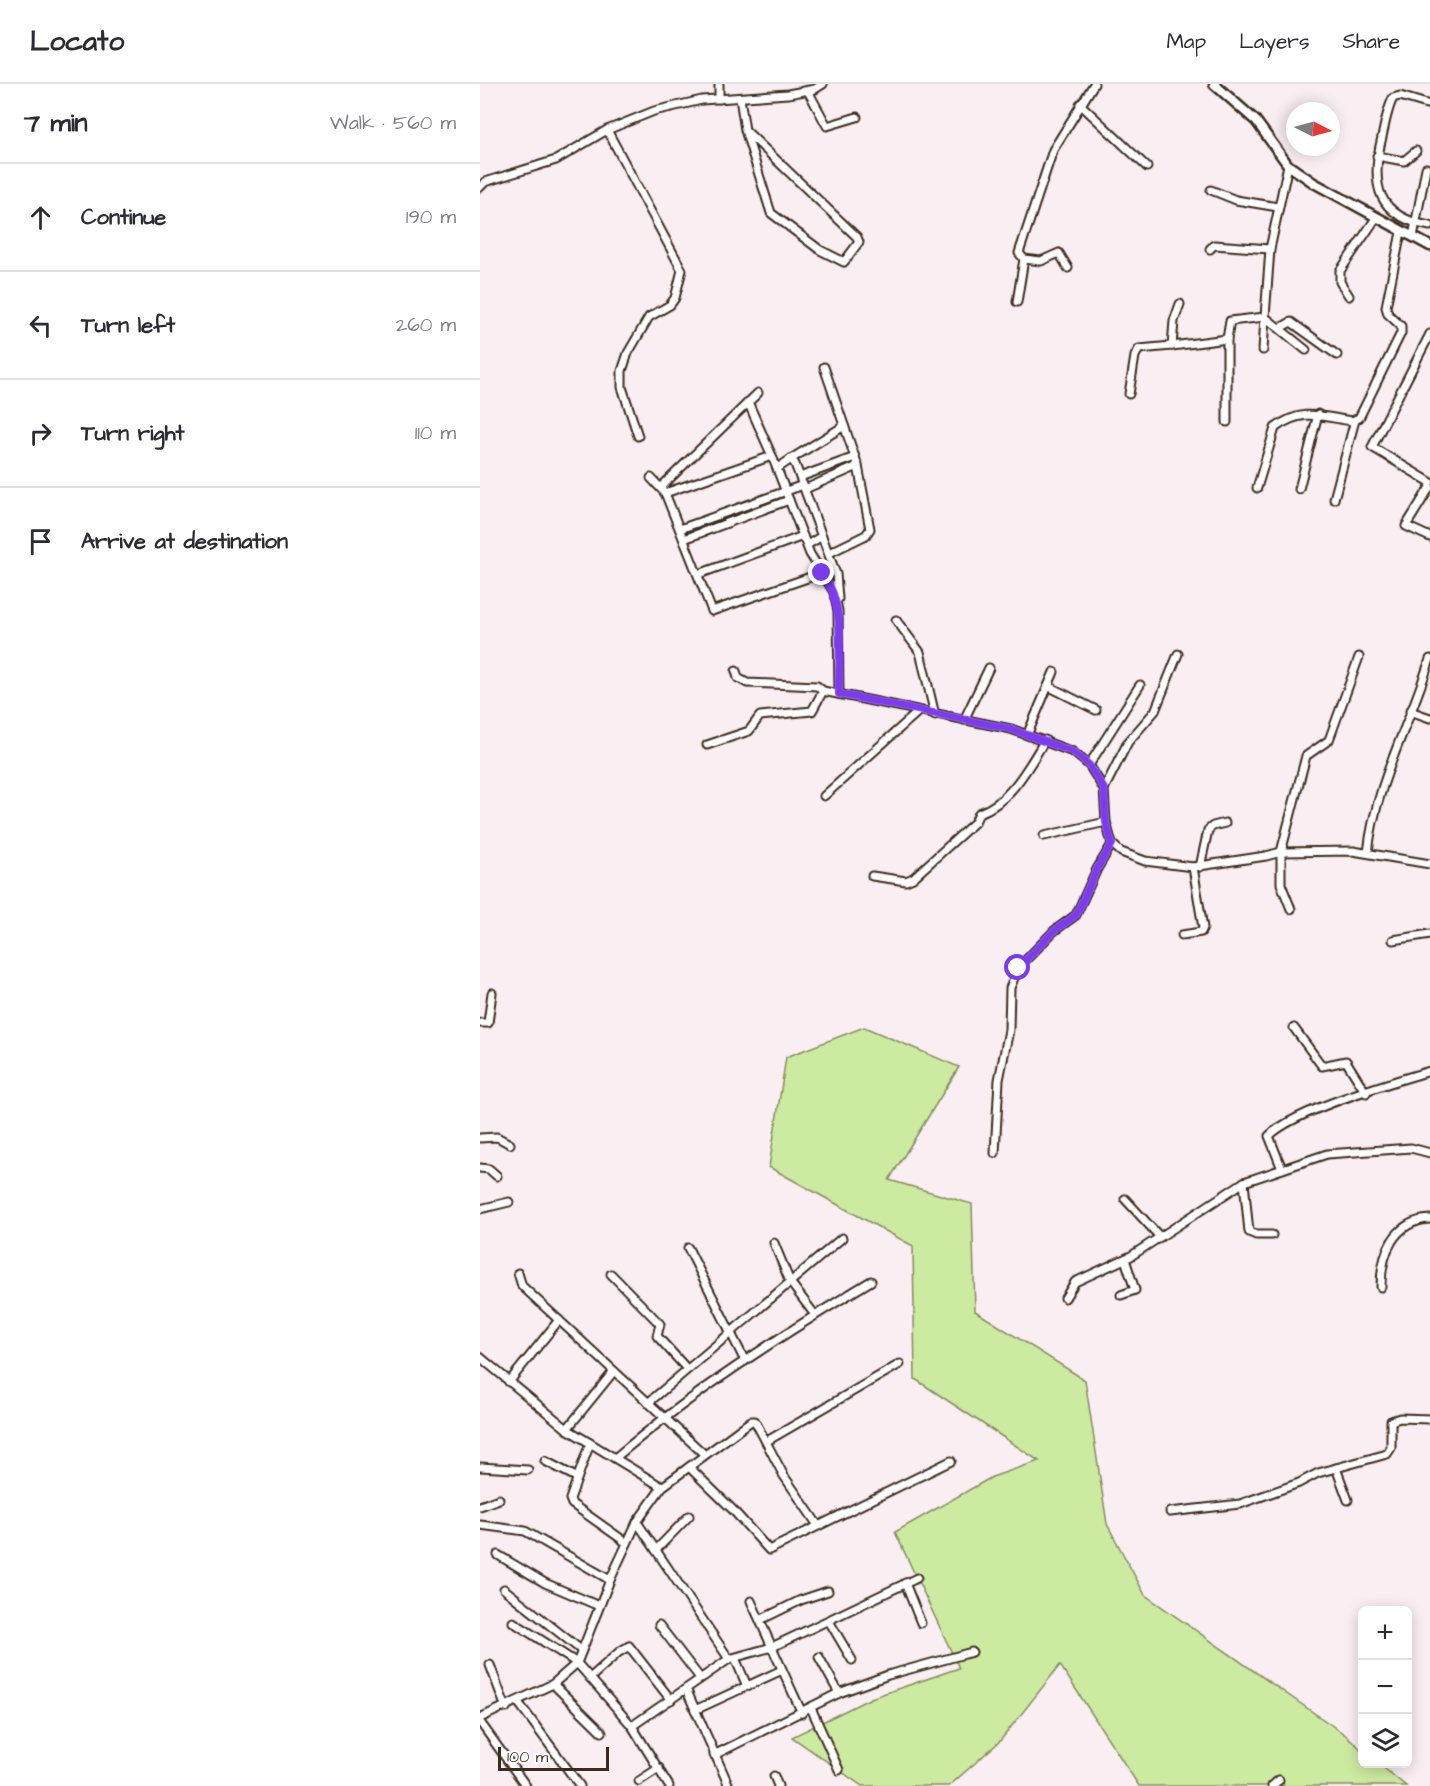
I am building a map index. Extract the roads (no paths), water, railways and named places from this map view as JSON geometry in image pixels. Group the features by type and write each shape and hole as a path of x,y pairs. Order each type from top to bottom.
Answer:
{"street":[{"path":"719,84 719,99"},
{"path":"480,176 482,185 556,160 607,130 680,104 808,91 823,84"},
{"path":"1017,302 1024,259 1019,252 1053,150 1094,84"},
{"path":"1214,84 1256,121 1288,165 1376,218 1430,246"},
{"path":"808,91 827,126 857,117"},
{"path":"1430,105 1400,96 1393,98 1377,156 1376,183 1392,212 1415,223 1430,226"},
{"path":"740,98 745,130 771,213 820,250 844,262 859,242 857,237 745,130"},
{"path":"1080,104 1147,167"},
{"path":"607,130 682,270 675,298 670,305 656,311 649,318 628,353 622,371 622,387 638,436"},
{"path":"1377,156 1404,161 1416,151"},
{"path":"1263,350 1270,249 1288,165"},
{"path":"1413,237 1425,168"},
{"path":"1211,190 1236,200 1278,207"},
{"path":"1349,296 1340,282 1340,271 1376,218"},
{"path":"1334,500 1355,420 1401,333 1401,326 1388,314 1386,307 1401,232"},
{"path":"1210,249 1214,245 1222,244 1270,249"},
{"path":"1024,259 1041,261 1059,253 1068,268"},
{"path":"1172,346 1174,321 1180,304"},
{"path":"1227,422 1227,339 1232,320 1265,317 1306,350"},
{"path":"1280,328 1291,322 1337,355"},
{"path":"1430,334 1372,447 1430,482"},
{"path":"1129,394 1132,368 1139,350 1227,339"},
{"path":"824,367 858,466 869,531 829,553"},
{"path":"663,490 758,393"},
{"path":"748,402 778,468 803,536 829,582 836,604"},
{"path":"1257,488 1275,428 1304,415 1318,414 1355,420"},
{"path":"1299,489 1318,414"},
{"path":"778,468 844,426"},
{"path":"663,490 772,456"},
{"path":"803,484 855,457"},
{"path":"791,459 803,484 837,581 839,694"},
{"path":"680,529 858,466"},
{"path":"651,478 663,490 699,574 710,609 715,611 822,573"},
{"path":"1430,487 1406,526 1430,537"},
{"path":"684,539 789,500"},
{"path":"699,574 803,536"},
{"path":"807,544 822,536"},
{"path":"896,620 920,652 935,715"},
{"path":"1104,789 1128,742 1155,711 1178,654"},
{"path":"1291,909 1281,886 1281,852 1306,756 1329,740 1359,657"},
{"path":"1368,853 1371,822 1430,659"},
{"path":"963,720 989,669"},
{"path":"736,671 738,678 747,683 817,687 822,691 1028,733 1073,752 1089,765 1104,789 1106,822 1112,844 1121,852 1145,861 1197,867 1281,852 1368,853 1430,864"},
{"path":"1028,733 1054,672"},
{"path":"1089,765 1140,685"},
{"path":"1048,686 1096,710"},
{"path":"707,746 750,731 756,718 760,716 812,711 822,691"},
{"path":"824,796 919,711"},
{"path":"1410,711 1430,718"},
{"path":"873,876 906,881 914,878 975,822 979,813 988,811 1023,776 1045,740"},
{"path":"1044,836 1106,822"},
{"path":"1182,935 1201,932 1203,928 1197,867 1208,830 1225,823"},
{"path":"995,1154 999,1080 1009,1030 1010,988 1018,968 1054,931 1076,915 1097,869 1112,844"},
{"path":"1393,940 1430,934"},
{"path":"480,1023 488,1023 492,993"},
{"path":"1293,1028 1322,1066 1346,1061 1366,1093"},
{"path":"1282,1169 1269,1136 1277,1128 1305,1114 1430,1071"},
{"path":"480,1138 497,1137 510,1144"},
{"path":"1065,1298 1075,1282 1125,1259 1244,1182 1327,1154 1411,1148 1430,1153"},
{"path":"480,1168 489,1169 497,1176"},
{"path":"1244,1182 1249,1232 1256,1235 1272,1235"},
{"path":"1125,1199 1160,1237"},
{"path":"480,1209 509,1202"},
{"path":"1381,1287 1381,1269 1387,1246 1413,1221 1430,1219"},
{"path":"648,1403 842,1238"},
{"path":"774,1243 790,1282 815,1315"},
{"path":"688,1248 728,1333 745,1361"},
{"path":"1121,1294 1135,1290 1125,1259"},
{"path":"518,1272 522,1286 704,1454"},
{"path":"611,1274 660,1324 657,1336 687,1369"},
{"path":"615,1458 664,1416 815,1315 871,1281"},
{"path":"509,1382 559,1320"},
{"path":"480,1357 567,1430 662,1487"},
{"path":"766,1441 900,1364"},
{"path":"567,1430 614,1371"},
{"path":"1170,1512 1240,1504 1336,1468 1387,1454 1391,1448 1389,1424 1394,1419 1430,1419"},
{"path":"526,1786 480,1720 553,1684 577,1663 580,1650 609,1580 637,1522 662,1487 752,1420 755,1421 784,1476 817,1524"},
{"path":"590,1443 570,1492 572,1504 627,1543"},
{"path":"545,1461 576,1477"},
{"path":"689,1467 734,1510 767,1550 951,1461"},
{"path":"480,1467 528,1470"},
{"path":"1336,1468 1348,1500"},
{"path":"480,1506 500,1499"},
{"path":"656,1551 689,1516"},
{"path":"637,1522 732,1659 747,1686"},
{"path":"480,1525 525,1531 609,1580"},
{"path":"498,1555 545,1583 599,1606"},
{"path":"632,1726 700,1678 732,1659 772,1647 917,1578"},
{"path":"905,1583 921,1623"},
{"path":"504,1589 580,1650"},
{"path":"760,1620 801,1600 828,1591"},
{"path":"752,1601 802,1713"},
{"path":"829,1621 852,1660"},
{"path":"513,1622 577,1663 632,1726 669,1786"},
{"path":"659,1625 700,1678"},
{"path":"590,1678 629,1646 671,1700"},
{"path":"714,1755 839,1693 888,1675 972,1652"},
{"path":"819,1657 839,1693"},
{"path":"490,1665 506,1708"},
{"path":"695,1710 782,1670"},
{"path":"553,1684 602,1732"},
{"path":"686,1689 729,1786"},
{"path":"518,1702 580,1786"},
{"path":"811,1708 839,1770"},
{"path":"639,1781 658,1768"},
{"path":"774,1776 778,1786"},
{"path":"1272,1786 1279,1780"}]}
